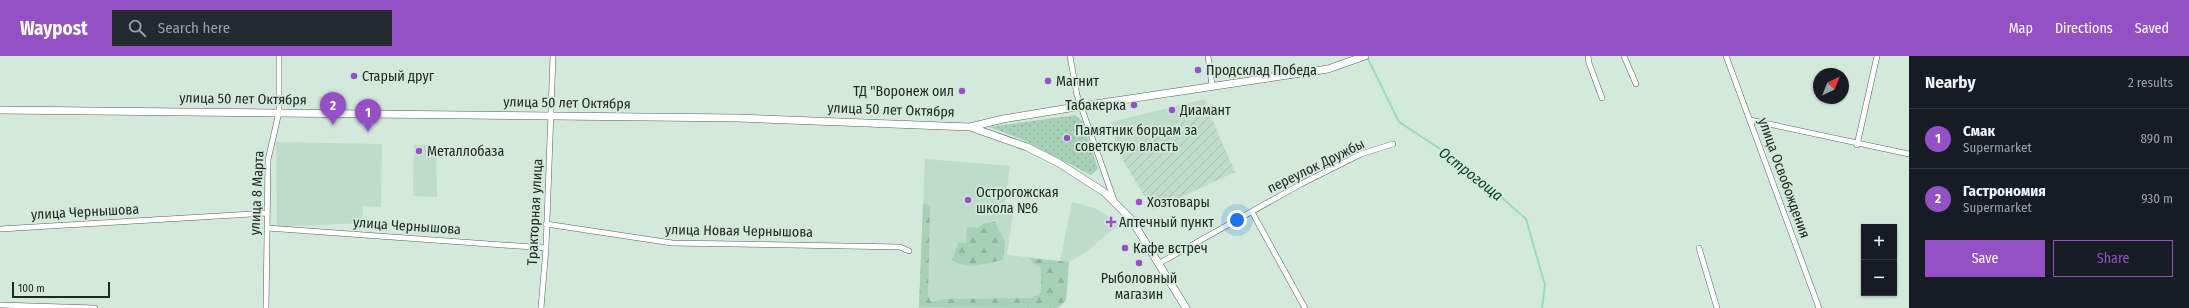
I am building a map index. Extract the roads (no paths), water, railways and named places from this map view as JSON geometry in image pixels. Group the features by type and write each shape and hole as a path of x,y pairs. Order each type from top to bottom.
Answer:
{"main road":[{"path":"970,127 1003,119 1212,85 1306,73 1328,69 1365,56"},
{"name":"улица 50 лет Октября","path":"0,110 738,118 970,127 1027,147 1057,162 1086,179 1114,201 1131,219 1186,308"}],"street":[{"name":"улица 8 Марта","path":"266,308 268,160 279,112 279,56"},
{"name":"Тракторная улица","path":"541,308 546,248 553,56"},
{"name":"улица 50 лет Октября","path":"1070,56 1071,70 1114,201"},
{"path":"1208,56 1212,85"},
{"path":"1588,56 1602,98"},
{"path":"1624,56 1636,84"},
{"name":"улица Освобождения","path":"1726,56 1820,308"},
{"path":"1857,145 1877,56"},
{"path":"1750,120 1857,145 1909,154"},
{"name":"переулок Дружбы","path":"1158,264 1301,184 1361,154 1393,144"},
{"path":"1252,212 1305,308"},
{"name":"улица Чернышова","path":"0,229 267,213"},
{"name":"улица Новая Чернышова","path":"546,224 672,243 900,247 909,250"},
{"name":"улица Чернышова","path":"267,228 546,248"},
{"path":"1699,248 1717,308"},
{"path":"0,305 95,308"}],"waterway":[{"name":"Острогоща","path":"1367,57 1399,122 1466,166 1526,219 1545,285 1542,308"}],"place":[{"name":"Продсклад Победа","path":"1198,70"},
{"name":"Старый друг","path":"354,76"},
{"name":"Магнит","path":"1048,81"},
{"name":"ТД \"Воронеж оил","path":"962,91"},
{"name":"Табакерка","path":"1134,105"},
{"name":"Диамант","path":"1172,110"},
{"name":"Гастрономия","path":"333,125"},
{"name":"Смак","path":"368,132"},
{"name":"Памятник борцам за советскую власть","path":"1067,138"},
{"name":"Металлобаза","path":"419,151"},
{"name":"Острогожская школа №6","path":"968,200"},
{"name":"Хозтовары","path":"1139,202"},
{"name":"Аптечный пункт","path":"1111,222"},
{"name":"Кафе встреч","path":"1125,248"},
{"name":"Рыболовный магазин","path":"1139,263"}]}
